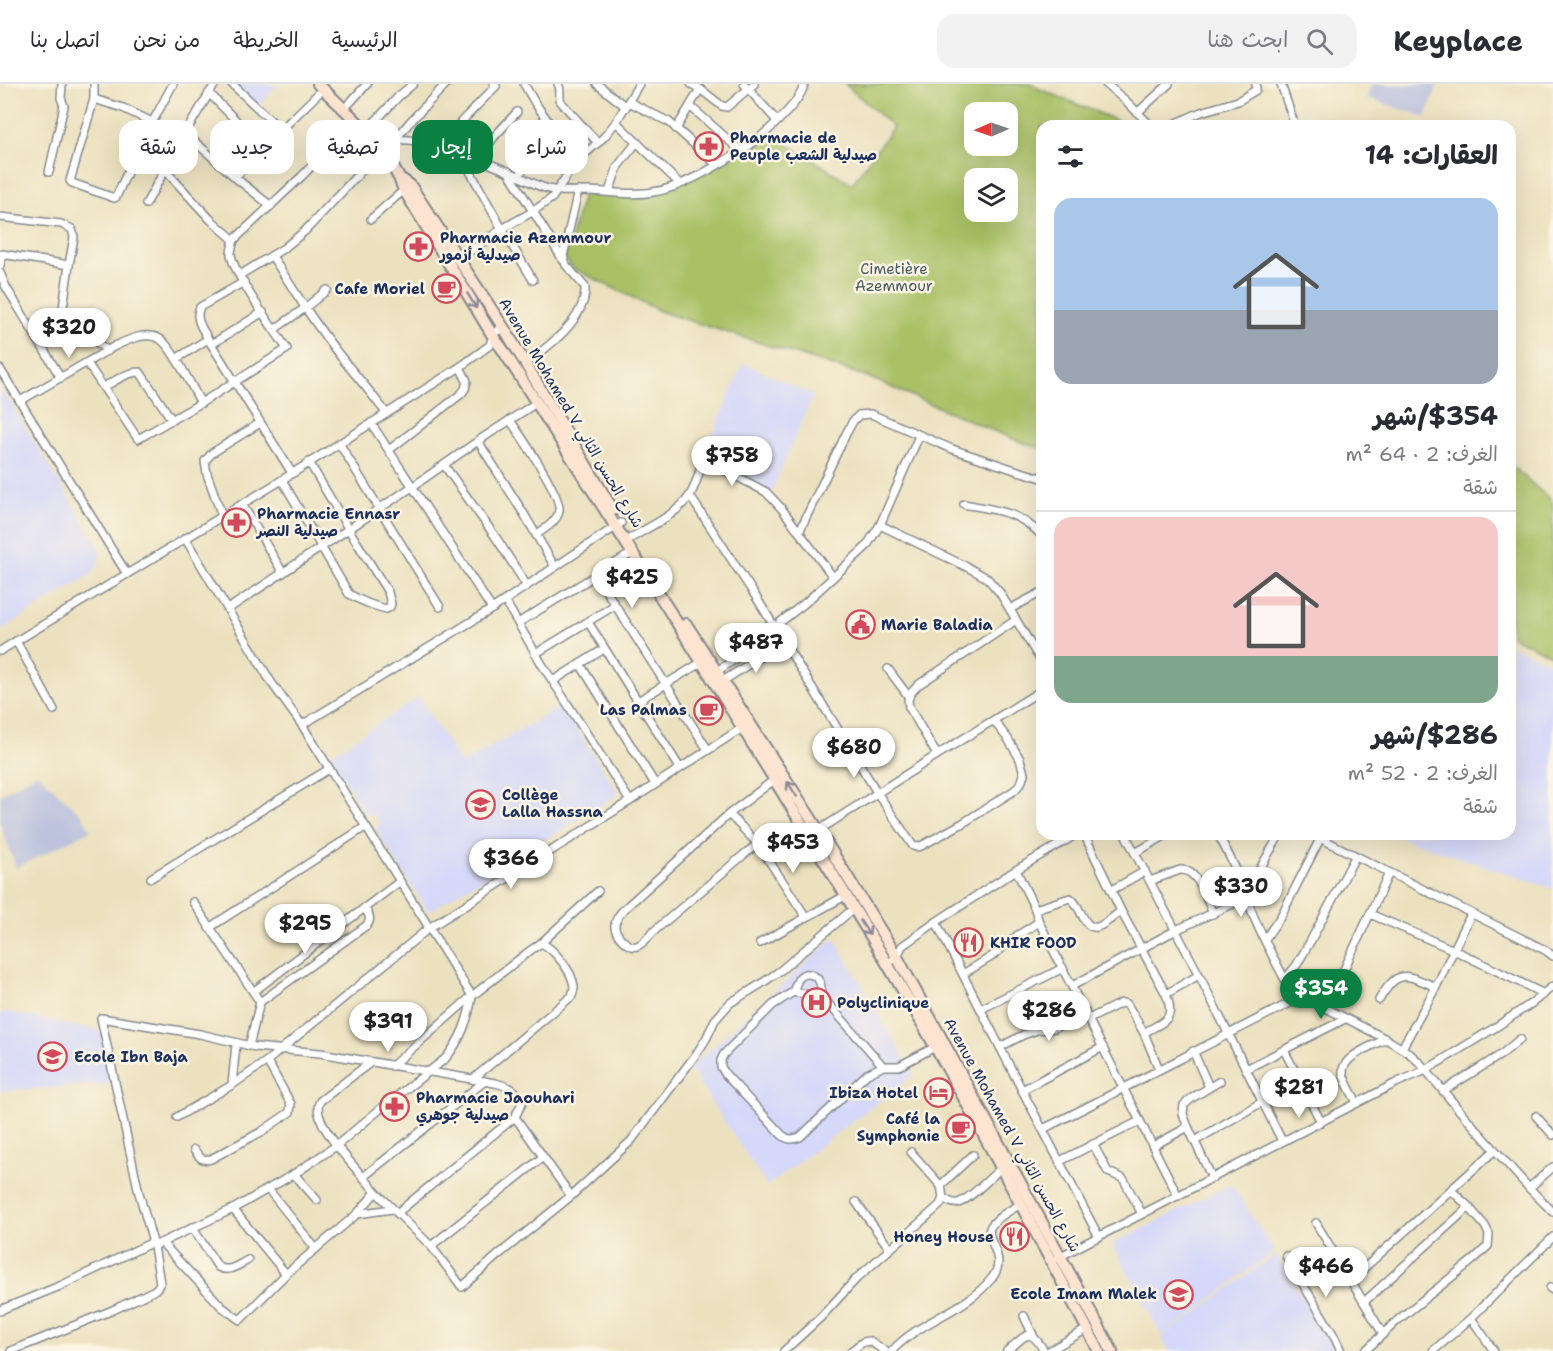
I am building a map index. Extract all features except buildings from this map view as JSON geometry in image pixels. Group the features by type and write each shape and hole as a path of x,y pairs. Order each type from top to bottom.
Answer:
{"main road":[{"name":"Avenue Mohamed V شارع الحسن الثاني","path":"320,87 355,120"},
{"name":"Avenue Mohamed V شارع الحسن الثاني","path":"397,174 454,262 536,403 619,525"},
{"name":"Avenue Mohamed V شارع الحسن الثاني","path":"499,339 525,364 628,540 713,673 742,728 940,1049 1056,1258 1099,1351"},
{"name":"Avenue Mohamed V شارع الحسن الثاني","path":"628,540 632,554 702,662 713,673"},
{"name":"Avenue Mohamed V شارع الحسن الثاني","path":"719,684 897,950 940,1049 1001,1168 1112,1351"}],"street":[{"path":"48,172 64,106 61,98 62,84"},
{"path":"94,84 94,99 69,179 72,183 114,198 127,174"},
{"path":"153,120 172,84"},
{"path":"193,120 215,84"},
{"path":"232,84 270,120"},
{"path":"345,108 367,84"},
{"path":"376,120 413,84"},
{"path":"400,134 446,84"},
{"path":"524,84 546,120"},
{"path":"558,84 561,102 598,143"},
{"path":"597,84 628,104 662,118 717,165"},
{"path":"588,151 616,122 639,84"},
{"path":"691,84 725,108 749,86 777,121"},
{"path":"515,174 544,188 557,191 653,193 680,184 755,142 801,93 804,84"},
{"path":"1106,84 1145,120"},
{"path":"1138,112 1169,84"},
{"path":"1183,120 1201,112 1239,101 1256,90 1256,84"},
{"path":"1281,84 1291,120"},
{"path":"463,120 496,85"},
{"path":"290,120 320,87"},
{"path":"676,129 700,89"},
{"path":"209,93 236,120"},
{"path":"94,99 123,108 148,120"},
{"path":"691,107 741,151"},
{"path":"493,138 517,112"},
{"path":"616,122 680,184"},
{"path":"609,192 618,166 637,142"},
{"path":"198,144 271,206"},
{"path":"87,363 138,439 287,349 242,279 231,254 234,240 306,172"},
{"path":"146,204 163,174"},
{"path":"169,174 210,219 234,240"},
{"path":"235,177 238,174"},
{"path":"292,472 210,342 198,319 198,313 200,308 305,231 356,174"},
{"path":"472,174 533,280"},
{"path":"510,174 563,260 585,287 583,303 576,316 560,335 525,364"},
{"path":"454,262 502,229 549,201 568,174"},
{"path":"371,219 407,188"},
{"path":"563,260 578,191"},
{"path":"0,217 61,224 72,229 74,237 64,314 67,319 108,351"},
{"path":"0,266 1,254 69,265"},
{"path":"272,256 345,362 386,413"},
{"path":"0,273 6,287 61,378"},
{"path":"275,329 306,308 327,290"},
{"path":"176,359 263,312"},
{"path":"20,401 130,339 140,336 159,338 164,343 176,359 201,403"},
{"path":"0,651 282,480 460,367 499,339"},
{"path":"389,450 461,394 467,381 460,367"},
{"path":"0,369 127,574"},
{"path":"104,387 126,375 140,372 172,420"},
{"path":"228,609 536,403"},
{"path":"799,532 846,434 856,417 865,414 871,414 978,459 1036,476"},
{"path":"510,420 543,473 558,503 557,517 536,535"},
{"path":"222,516 207,474 205,461 212,453 260,423"},
{"path":"371,423 492,609"},
{"path":"713,673 776,630 859,554 880,525 919,436"},
{"path":"478,441 555,567"},
{"path":"339,443 440,607"},
{"path":"282,480 349,594 378,607 386,609 390,607 388,592 309,462"},
{"path":"628,540 668,516 680,506 690,496 702,465 712,464 766,492 833,577"},
{"path":"444,465 497,539 527,586"},
{"path":"690,496 878,794 909,842 915,847 924,845 963,823 1015,790 1023,777 1020,759 994,721"},
{"path":"242,504 284,573"},
{"path":"964,504 1013,515 1036,530"},
{"path":"302,725 505,601 619,525"},
{"path":"880,525 987,578 1000,593 1036,653"},
{"path":"0,1311 233,1209 294,1174 336,1146 445,1059 465,1026 472,996 302,725 271,682 185,538"},
{"path":"518,623 632,554"},
{"path":"597,575 708,750"},
{"path":"1010,609 1036,595"},
{"path":"505,601 535,654 630,801"},
{"path":"535,654 615,605"},
{"path":"909,697 915,687 1016,620"},
{"path":"588,622 681,768"},
{"path":"16,641 54,710"},
{"path":"719,684 783,642"},
{"path":"553,681 604,649"},
{"path":"638,701 702,662"},
{"path":"580,664 655,784"},
{"path":"888,669 909,697 910,709 937,754"},
{"path":"808,836 1036,694"},
{"path":"177,1117 232,1085 267,1061 429,928 742,728"},
{"path":"151,878 329,769"},
{"path":"758,844 640,945 634,947 626,943 616,930 617,918 623,910 729,814 774,780"},
{"path":"729,814 758,844 806,917"},
{"path":"209,928 365,826"},
{"path":"886,964 897,950 936,922 1067,840"},
{"path":"1087,840 1121,911 1166,994 1170,1015 1144,1033"},
{"path":"1128,840 1282,1141"},
{"path":"1135,853 1158,840"},
{"path":"1221,840 1248,895 1252,913 1296,1000"},
{"path":"1072,986 1176,930 1248,895 1277,840"},
{"path":"1265,939 1281,916 1319,840"},
{"path":"1324,840 1553,956"},
{"path":"1285,979 1311,942 1355,857"},
{"path":"1016,870 1039,922 1178,1196"},
{"path":"1150,881 1180,870 1189,871 1201,887 1213,914"},
{"path":"1112,890 1145,871"},
{"path":"1326,1008 1389,873"},
{"path":"253,992 399,882"},
{"path":"392,1066 472,996 541,943 598,891"},
{"path":"760,943 845,896"},
{"path":"1035,909 1070,898 1078,905 1087,924 1094,927 1100,926 1121,911"},
{"path":"194,903 260,1002"},
{"path":"249,1046 260,1002 367,925 370,920 369,914 364,908"},
{"path":"371,1062 320,1101 317,1106 321,1120 336,1146 376,1192 431,1246 462,1287 571,1196 631,1141 702,1046 715,1020 730,1003 781,970 853,909"},
{"path":"1370,914 1454,950 1544,994"},
{"path":"1402,1048 1436,987 1471,914"},
{"path":"936,922 1099,1237"},
{"path":"963,974 1039,922"},
{"path":"473,1079 572,996 574,986 566,968 548,946 541,943"},
{"path":"880,953 897,950"},
{"path":"307,951 315,963"},
{"path":"981,1009 1063,968"},
{"path":"820,999 820,984 816,977 810,974 804,975 798,979 793,992 773,1005 730,1046 721,1060 721,1067 726,1076 787,1139 793,1140 800,1137 867,1074 883,1066 900,1066 940,1049"},
{"path":"1166,994 1199,975"},
{"path":"1379,1000 1392,981 1400,976 1408,976 1436,987"},
{"path":"1056,1258 1396,1083 1426,1070 1496,1027 1553,986"},
{"path":"793,992 826,1001 883,1066"},
{"path":"1043,1129 1296,1000 1309,1000 1386,1039 1414,1057 1529,1188 1553,1212"},
{"path":"1089,1018 1125,1003 1144,1033 1159,1069"},
{"path":"1000,1047 1036,1030 1055,1028 1085,1011"},
{"path":"11,1351 113,1310 153,1291 160,1282 156,1244 139,1193 101,1018 200,1034 236,1044 320,1053 485,1081 500,1084 520,1096 522,1103 515,1117 395,1211 357,1214"},
{"path":"1246,1069 1345,1019"},
{"path":"1357,1103 1344,1076 1344,1065 1354,1056 1386,1039"},
{"path":"1443,1090 1502,1054 1520,1039"},
{"path":"232,1085 236,1044"},
{"path":"1022,1090 1103,1047"},
{"path":"1284,1050 1321,1122"},
{"path":"1193,1051 1209,1087"},
{"path":"194,1150 204,1161 211,1159 261,1132 290,1112 291,1104 267,1061"},
{"path":"1304,1087 1320,1078"},
{"path":"363,1177 485,1081"},
{"path":"1212,1178 1183,1114 1187,1101 1220,1081"},
{"path":"1195,1141 1262,1102"},
{"path":"1536,1116 1553,1135"},
{"path":"515,1117 571,1196"},
{"path":"1060,1161 1140,1122"},
{"path":"1153,1146 1188,1127"},
{"path":"1093,1144 1108,1172 1124,1180 1142,1214"},
{"path":"1351,1280 1495,1149"},
{"path":"783,1351 821,1317 857,1278 940,1205 943,1198 941,1186 911,1152"},
{"path":"941,1186 973,1155"},
{"path":"431,1246 543,1157"},
{"path":"1529,1188 1553,1167"},
{"path":"943,1198 954,1203 961,1201 1001,1168"},
{"path":"294,1174 317,1200"},
{"path":"268,1189 316,1248"},
{"path":"1365,1351 1488,1246 1490,1239 1487,1230 1469,1207 1451,1190"},
{"path":"156,1244 222,1307 240,1320 286,1274 357,1214 376,1192"},
{"path":"856,1202 890,1249"},
{"path":"892,1351 911,1333 971,1297 993,1277 998,1264 989,1230 997,1220 1021,1204"},
{"path":"1364,1302 1469,1207"},
{"path":"233,1209 286,1274"},
{"path":"1316,1223 1383,1334"},
{"path":"192,1227 218,1267 229,1270 248,1260"},
{"path":"1433,1351 1448,1340 1553,1237"},
{"path":"1286,1256 1341,1351"},
{"path":"1024,1316 1033,1335 1046,1351 1087,1329"},
{"path":"1471,1318 1494,1351"},
{"path":"1007,1351 1023,1338 1033,1335"},
{"path":"851,1351 863,1342 870,1341 885,1351"}],"shaded area":[{"path":"233,84 278,84 258,108"},
{"path":"1372,84 1438,84 1426,117 1367,98"},
{"path":"743,363 813,395 771,493 704,456"},
{"path":"0,386 98,545 101,554 92,574 0,631"},
{"path":"1516,647 1553,665 1553,889 1407,840 1516,840"},
{"name":"Collège Lalla Hassna","path":"419,697 461,764 561,706 619,794 428,912 375,828 380,825 373,813 366,815 330,755"},
{"path":"37,773 82,815 91,830 16,868 0,824 0,795"},
{"name":"Polyclinique","path":"834,938 914,1075 767,1186 689,1068"},
{"name":"Ecole Ibn Baja","path":"5,1012 101,1031 111,1084 0,1091 0,1014"},
{"name":"Ecole Imam Malek","path":"1231,1184 1274,1251 1162,1336 1112,1244"},
{"path":"1276,1254 1334,1351 1169,1351 1161,1338"}],"green space":[{"name":"Cimetière Azemmour","path":"845,84 1033,84 1037,88 1116,120 1036,120 1036,447 865,376 662,312 572,268 565,258 584,191 648,195 725,162 768,133 852,184 893,127"},
{"path":"1516,469 1553,502 1553,656 1516,638"}],"place":[{"name":"Pharmacie de Peuple صيدلية الشعب","path":"709,147"},
{"name":"Pharmacie Azemmour صيدلية أزمور","path":"419,247"},
{"name":"Cafe Moriel","path":"446,289"},
{"name":"Pharmacie Ennasr صيدلية النصر","path":"236,523"},
{"name":"Marie Baladia","path":"860,625"},
{"name":"Las Palmas","path":"708,710"},
{"name":"Collège Lalla Hassna","path":"481,804"},
{"name":"KHIR FOOD","path":"969,943"},
{"name":"Polyclinique","path":"816,1003"},
{"name":"Ecole Ibn Baja","path":"53,1057"},
{"name":"Ibiza Hotel","path":"939,1093"},
{"name":"Pharmacie Jaouhari صيدلية جوهري","path":"395,1107"},
{"name":"Café la Symphonie","path":"961,1128"},
{"name":"Honey House","path":"1015,1237"},
{"name":"Ecole Imam Malek","path":"1178,1294"}]}
